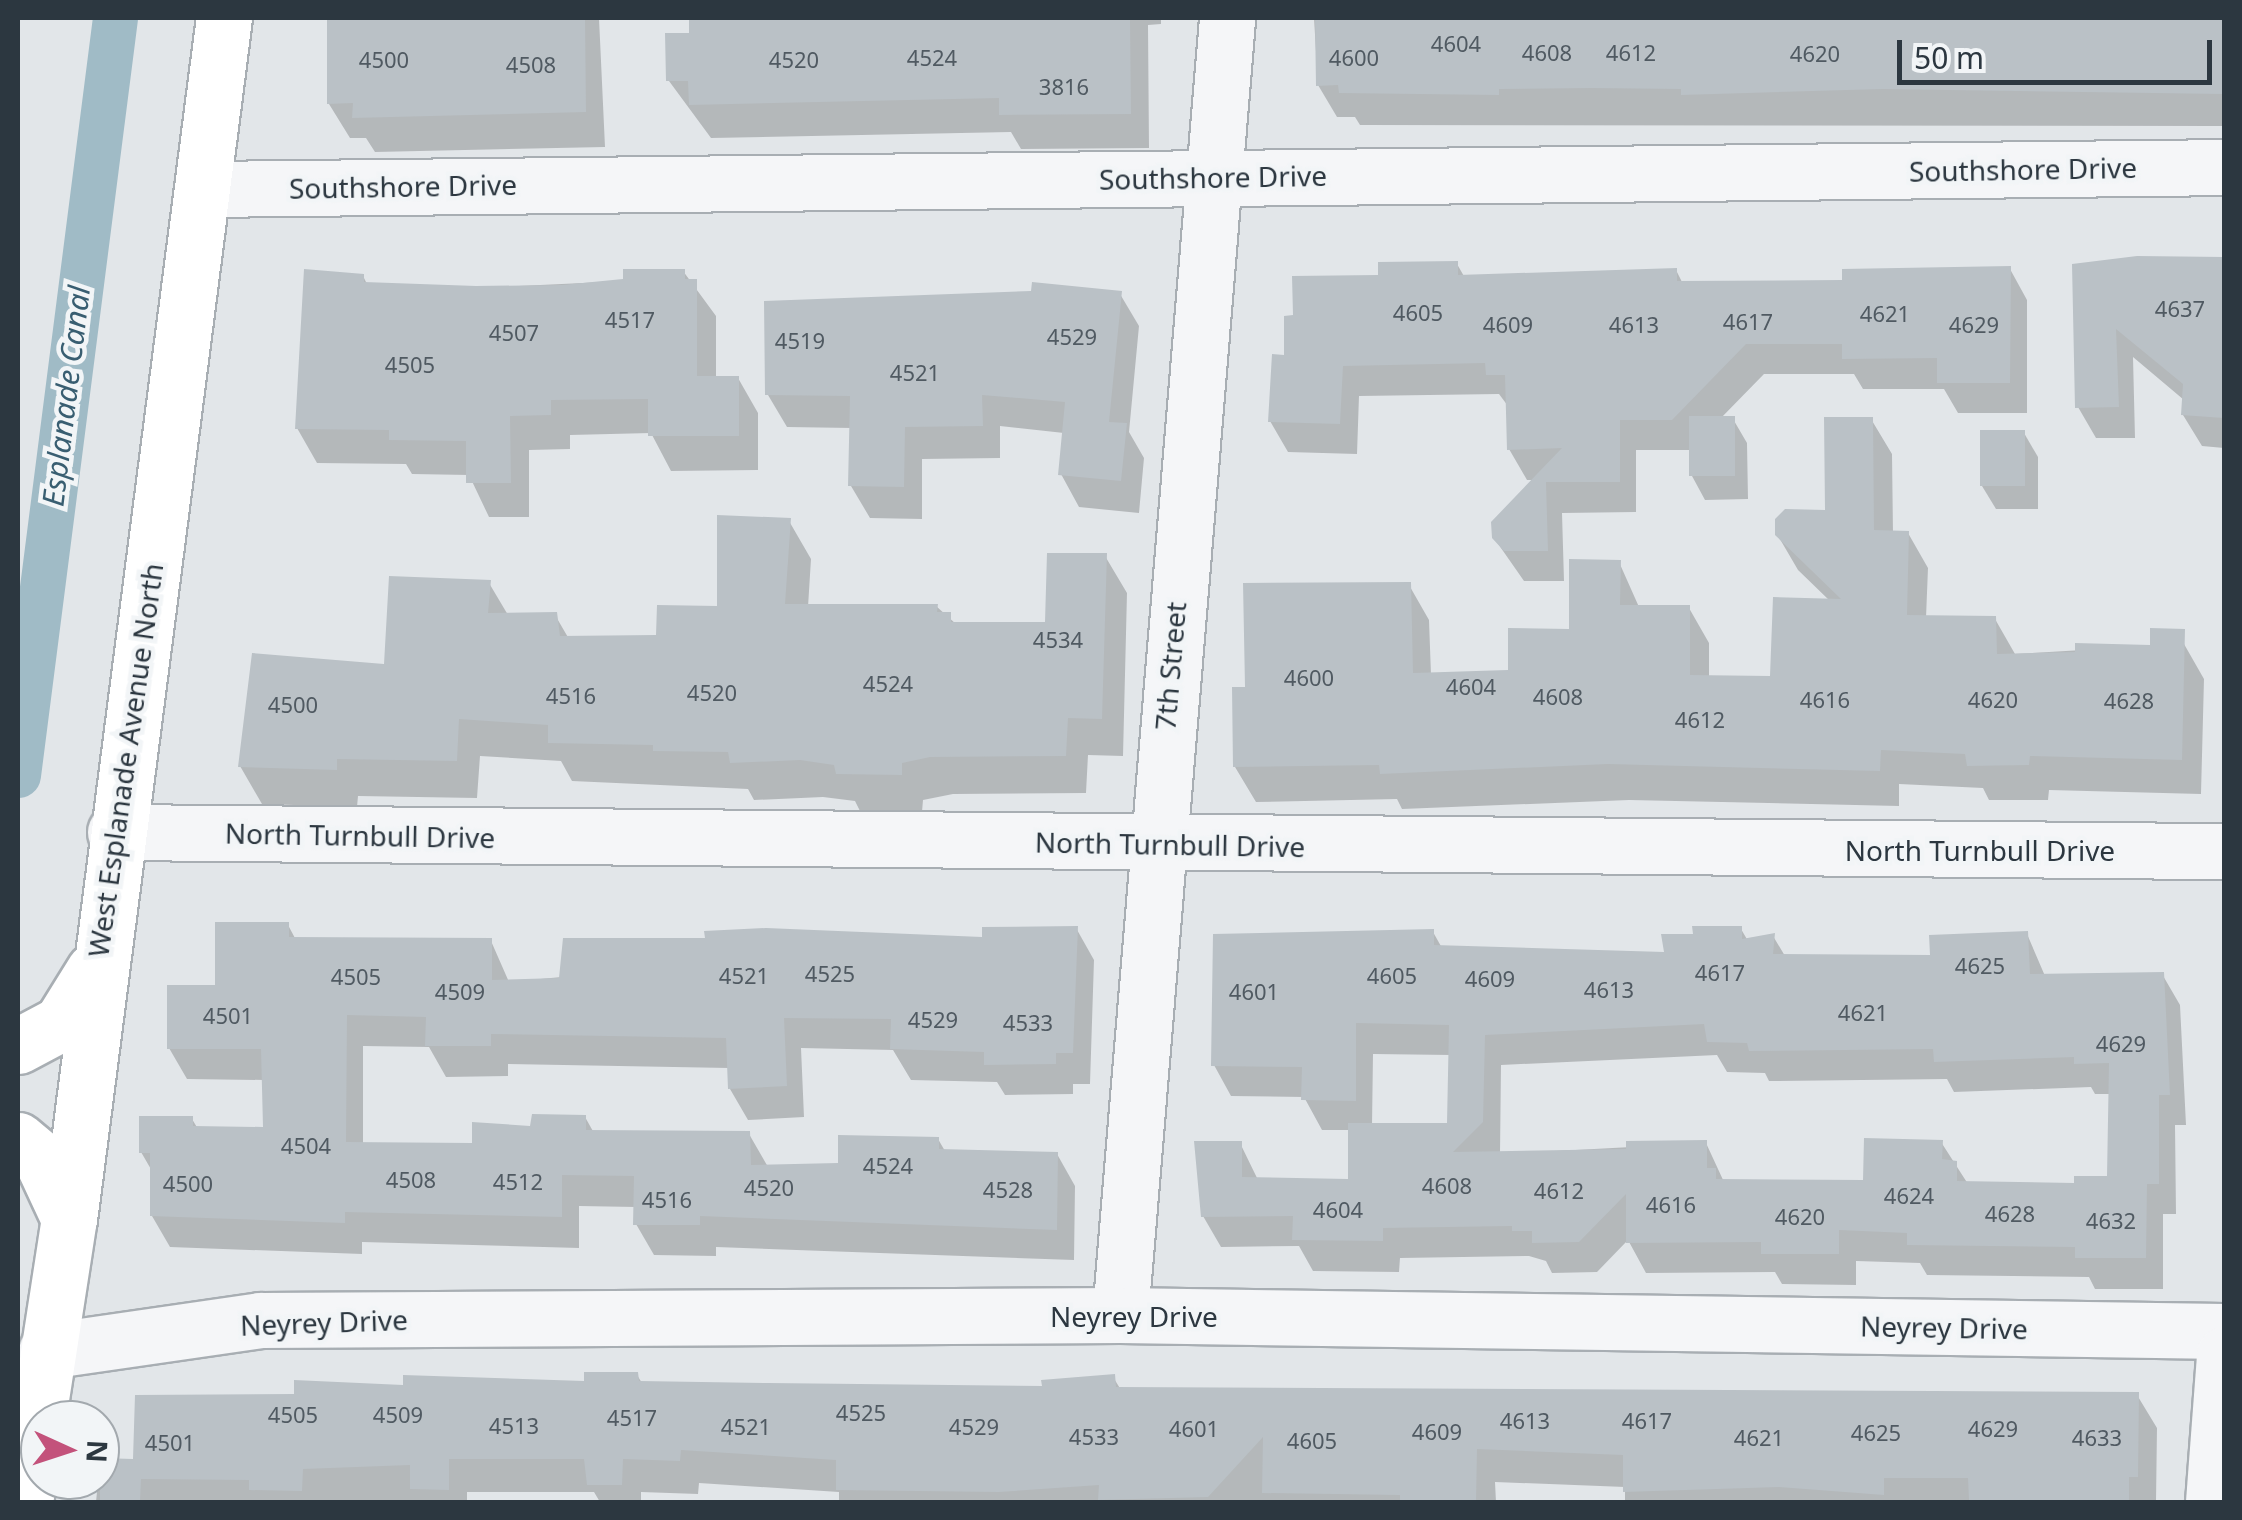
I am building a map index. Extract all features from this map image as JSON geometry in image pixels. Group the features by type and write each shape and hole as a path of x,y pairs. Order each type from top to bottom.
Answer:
{"main road":[{"name":"West Esplanade Avenue North","path":"25,1502 69,1219 97,965 224,18"},
{"path":"18,1046 62,1023 97,965"},
{"path":"18,1140 41,1159 69,1219"}],"street":[{"name":"7th Street","path":"1120,1315 1155,844 1227,18"},
{"name":"Southshore Drive","path":"202,189 2224,167"},
{"name":"North Turnbull Drive","path":"115,832 2224,851"},
{"name":"Neyrey Drive","path":"46,1351 260,1320 1120,1315 2224,1331"},
{"path":"2213,1502 2224,1354"}],"building":[{"path":"327,18 585,18 586,112 352,118 353,103 327,104"},
{"path":"689,18 1130,18 1131,114 999,115 999,98 689,105 688,81 666,81 665,33 689,33"},
{"path":"1315,18 2224,18 2224,94 1882,89 1681,95 1681,89 1591,88 1499,89 1499,95 1339,93 1338,85 1316,86"},
{"path":"2137,256 2224,257 2224,418 2181,415 2183,384 2116,329 2119,407 2075,408 2072,264"},
{"path":"1458,261 1458,275 1677,268 1677,281 1842,280 1842,269 2011,266 2010,383 1937,383 1937,358 1842,359 1842,344 1746,344 1672,420 1620,420 1620,482 1546,482 1548,551 1504,551 1492,538 1491,522 1562,448 1507,450 1505,375 1486,375 1485,363 1343,366 1340,424 1268,422 1272,354 1284,355 1284,316 1293,315 1292,276 1378,275 1378,262"},
{"path":"304,269 364,274 364,282 476,286 562,285 623,279 623,269 685,269 685,279 697,279 697,376 739,376 739,436 648,436 648,399 551,400 551,415 510,416 511,483 466,483 466,441 389,440 389,430 295,429"},
{"path":"1032,282 1122,291 1109,422 1127,423 1121,481 1058,475 1065,402 982,395 983,426 905,427 904,487 848,486 850,396 765,395 764,301 1031,291"},
{"path":"1689,416 1735,416 1735,476 1689,476"},
{"path":"1824,417 1873,417 1874,530 1909,531 1907,615 1996,616 1997,654 2075,652 2075,643 2150,645 2150,628 2185,629 2182,760 2030,756 2029,765 1967,766 1965,754 1881,750 1880,771 1608,764 1380,774 1379,765 1233,767 1232,687 1245,687 1243,583 1411,582 1413,673 1508,670 1508,628 1569,629 1569,559 1621,560 1620,605 1690,605 1690,675 1770,676 1773,597 1841,599 1775,535 1775,519 1785,509 1825,510"},
{"path":"1980,430 2025,430 2025,486 1980,486"},
{"path":"717,515 791,518 785,604 938,604 937,612 951,612 951,622 1045,622 1047,553 1107,553 1102,719 1068,718 1066,756 930,757 902,763 902,775 836,774 834,765 800,760 730,763 728,752 653,751 653,745 548,743 548,725 459,719 457,761 337,759 337,770 238,767 252,653 384,664 389,576 491,580 488,613 557,612 560,636 656,635 657,605 717,606"},
{"path":"215,922 289,922 289,937 492,938 492,980 559,978 563,938 705,938 704,931 766,928 982,937 982,927 1078,926 1073,1053 1056,1053 1056,1064 984,1065 984,1052 890,1049 891,1019 784,1018 787,1086 728,1089 726,1038 491,1034 491,1046 425,1046 426,1017 347,1015 346,1142 472,1143 472,1122 530,1126 532,1114 586,1115 586,1130 750,1131 751,1165 838,1163 838,1135 939,1137 939,1149 1058,1152 1057,1230 700,1216 700,1225 633,1225 634,1176 562,1175 562,1217 345,1212 345,1223 150,1216 150,1153 139,1153 139,1116 193,1116 193,1126 263,1127 261,1049 167,1049 167,985 215,985"},
{"path":"1692,926 1742,926 1742,939 1775,933 1773,954 1930,955 1929,935 2028,931 2030,974 2164,972 2170,1095 2159,1095 2159,1184 2147,1184 2146,1258 2075,1258 2075,1247 1907,1245 1907,1233 1839,1230 1839,1254 1761,1254 1761,1242 1626,1243 1626,1194 1579,1242 1532,1243 1532,1231 1512,1231 1512,1226 1383,1228 1383,1241 1292,1240 1293,1216 1201,1217 1194,1141 1242,1141 1242,1177 1348,1179 1348,1123 1447,1123 1449,1025 1356,1023 1356,1101 1301,1100 1302,1067 1211,1066 1213,934 1434,929 1434,945 1664,952 1661,934 1693,934","holes":["1704,1024 1707,1042 1747,1043 1749,1051 1933,1049 1934,1062 2074,1057 2074,1064 2109,1063 2107,1176 2074,1176 2074,1183 1957,1181 1957,1161 1942,1159 1943,1140 1864,1138 1863,1180 1716,1179 1716,1168 1707,1168 1707,1140 1626,1141 1626,1149 1453,1152 1483,1122 1485,1035"]},
{"path":"584,1372 638,1372 639,1381 1042,1386 1041,1380 1115,1374 1116,1387 2139,1392 2138,1477 2129,1477 2129,1502 1969,1500 1968,1478 1884,1478 1884,1495 1779,1487 1623,1492 1623,1455 1477,1449 1476,1502 1400,1502 1400,1495 1262,1493 1263,1437 1208,1497 1098,1500 1099,1485 999,1492 836,1490 836,1460 681,1450 680,1461 623,1459 622,1485 587,1485 584,1459 449,1459 449,1490 410,1489 410,1465 303,1469 302,1491 249,1490 249,1480 141,1479 140,1502 100,1502 120,1500 120,1459 133,1459 135,1395 294,1394 294,1380 403,1385 403,1375 584,1381"}],"waterway":[{"name":"Esplanade Canal","path":"18,775 115,18"}]}
